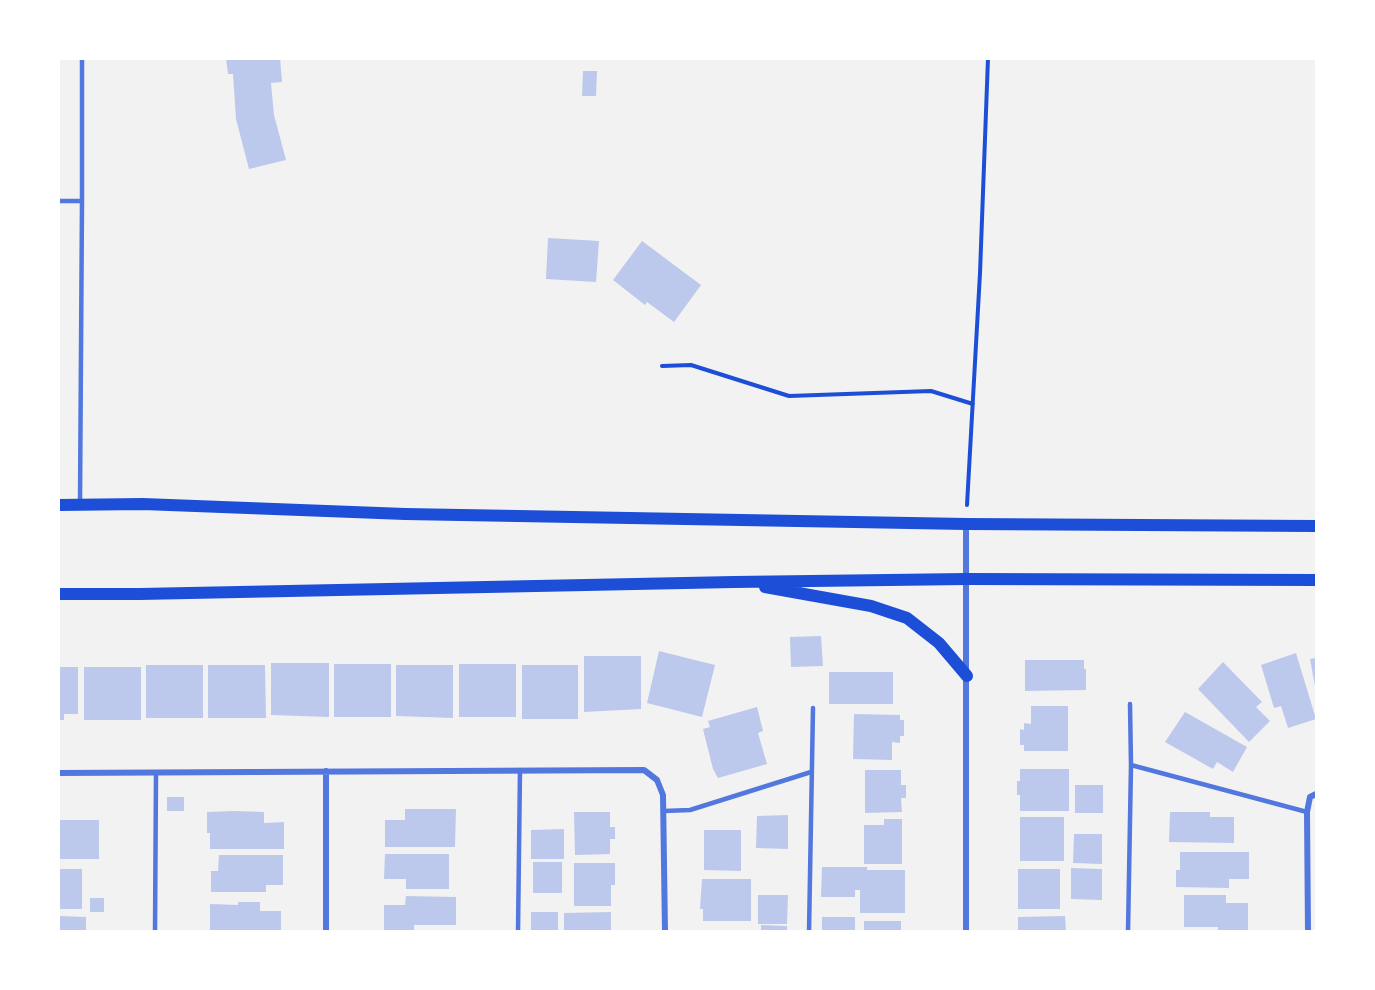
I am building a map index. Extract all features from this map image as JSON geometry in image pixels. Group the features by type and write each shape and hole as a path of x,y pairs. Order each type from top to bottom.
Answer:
{"main road":[{"path":"58,505 143,504 405,514 966,524 1317,526"},
{"path":"58,594 966,579 1317,580"},
{"path":"734,582 871,606 907,618 939,643 967,676"}],"street":[{"path":"966,524 966,932"},
{"path":"58,773 644,770 657,780 663,795 665,932"},
{"path":"326,771 326,932"},
{"path":"1308,932 1307,812 1310,797 1317,794"}],"lane":[{"path":"80,505 82,58"},
{"path":"58,201 82,201"},
{"path":"1128,932 1130,704"},
{"path":"809,932 813,708"},
{"path":"1131,765 1307,812"},
{"path":"518,932 520,770"},
{"path":"664,811 690,810 811,772"},
{"path":"155,932 156,773"}],"path":[{"path":"966,524 980,273 988,58"},
{"path":"662,366 691,365 789,396 931,391 973,404"}],"building":[{"path":"226,58 280,58 282,82 271,83 274,115 286,160 249,169 236,119 233,74 228,74"},
{"path":"583,71 597,71 596,96 582,96"},
{"path":"548,238 599,241 596,282 546,279"},
{"path":"642,241 701,285 674,322 647,302 645,305 613,280"},
{"path":"821,636 823,666 791,667 790,637"},
{"path":"659,651 715,665 702,717 647,703"},
{"path":"1296,653 1316,719 1288,728 1281,706 1274,708 1261,665"},
{"path":"584,656 641,656 641,709 584,712"},
{"path":"1316,658 1316,686 1315,686 1310,659"},
{"path":"1025,660 1084,660 1086,690 1025,691"},
{"path":"1223,662 1262,702 1256,707 1270,721 1249,742 1198,689"},
{"path":"271,663 329,663 329,717 271,715"},
{"path":"334,664 391,664 391,717 334,717"},
{"path":"459,664 516,664 516,717 459,717"},
{"path":"146,665 203,665 203,718 146,718"},
{"path":"208,665 265,665 266,718 208,718"},
{"path":"396,665 453,665 453,718 396,716"},
{"path":"522,665 578,665 578,719 522,719"},
{"path":"58,667 78,667 78,714 64,714 64,720 58,720"},
{"path":"84,667 141,667 141,720 84,720"},
{"path":"829,672 893,672 893,704 829,704"},
{"path":"1031,706 1068,706 1068,751 1024,751 1024,745 1020,745 1020,729 1024,730 1024,723 1031,724"},
{"path":"757,707 763,731 758,733 767,764 718,778 713,769 703,729 710,727 708,721"},
{"path":"1185,712 1247,747 1233,772 1217,762 1213,769 1165,742"},
{"path":"854,714 900,715 900,720 904,720 904,736 900,736 900,743 892,742 892,760 853,759"},
{"path":"1020,769 1069,769 1069,811 1020,811 1017,781 1020,781"},
{"path":"865,770 901,770 901,785 906,785 906,798 901,798 902,812 865,813"},
{"path":"1075,785 1103,785 1103,813 1075,813"},
{"path":"167,797 184,797 184,811 167,811"},
{"path":"405,809 456,809 455,847 385,847 385,820 405,820"},
{"path":"207,812 264,812 264,823 284,822 284,849 210,849"},
{"path":"574,812 610,812 610,827 615,827 615,839 610,839 610,854 575,855"},
{"path":"1170,812 1210,812 1210,817 1234,817 1234,843 1169,842"},
{"path":"788,815 788,849 756,848 757,816"},
{"path":"1020,817 1064,817 1064,861 1020,861"},
{"path":"884,819 902,819 902,864 864,864 864,825 884,825"},
{"path":"58,820 99,820 99,859 58,859"},
{"path":"564,829 564,859 531,859 531,830"},
{"path":"704,830 741,830 741,871 704,870"},
{"path":"1074,834 1102,834 1102,864 1073,863"},
{"path":"1180,852 1249,852 1249,879 1229,879 1229,888 1176,887 1176,870 1180,870"},
{"path":"385,854 449,854 449,889 406,889 406,879 384,879"},
{"path":"219,855 283,855 283,885 266,885 266,892 211,892 211,871 218,871"},
{"path":"533,862 562,862 562,893 533,893"},
{"path":"574,863 615,863 615,885 611,885 611,906 574,906"},
{"path":"822,867 905,870 905,913 860,913 860,890 855,890 855,897 821,897"},
{"path":"1071,868 1102,869 1102,900 1071,899"},
{"path":"58,869 82,869 82,909 58,909"},
{"path":"1018,869 1060,869 1060,909 1018,909"},
{"path":"702,879 751,879 751,921 703,921 703,909 700,909"},
{"path":"758,895 788,895 787,924 758,924"},
{"path":"1184,895 1226,895 1226,903 1248,903 1248,930 1184,927"},
{"path":"406,896 456,897 456,925 414,925 414,932 384,932 384,905 405,905"},
{"path":"90,898 104,898 104,912 90,912"},
{"path":"238,902 260,902 260,911 281,911 281,932 210,932 210,904 238,905"},
{"path":"531,912 558,912 558,932 531,932"},
{"path":"611,912 611,932 564,932 564,913"},
{"path":"58,916 86,917 86,932 58,932"},
{"path":"1065,916 1066,932 1018,932 1018,917"},
{"path":"822,917 855,917 855,932 822,932"},
{"path":"864,921 901,921 901,932 864,932"},
{"path":"761,925 787,926 787,932 761,932"}]}
